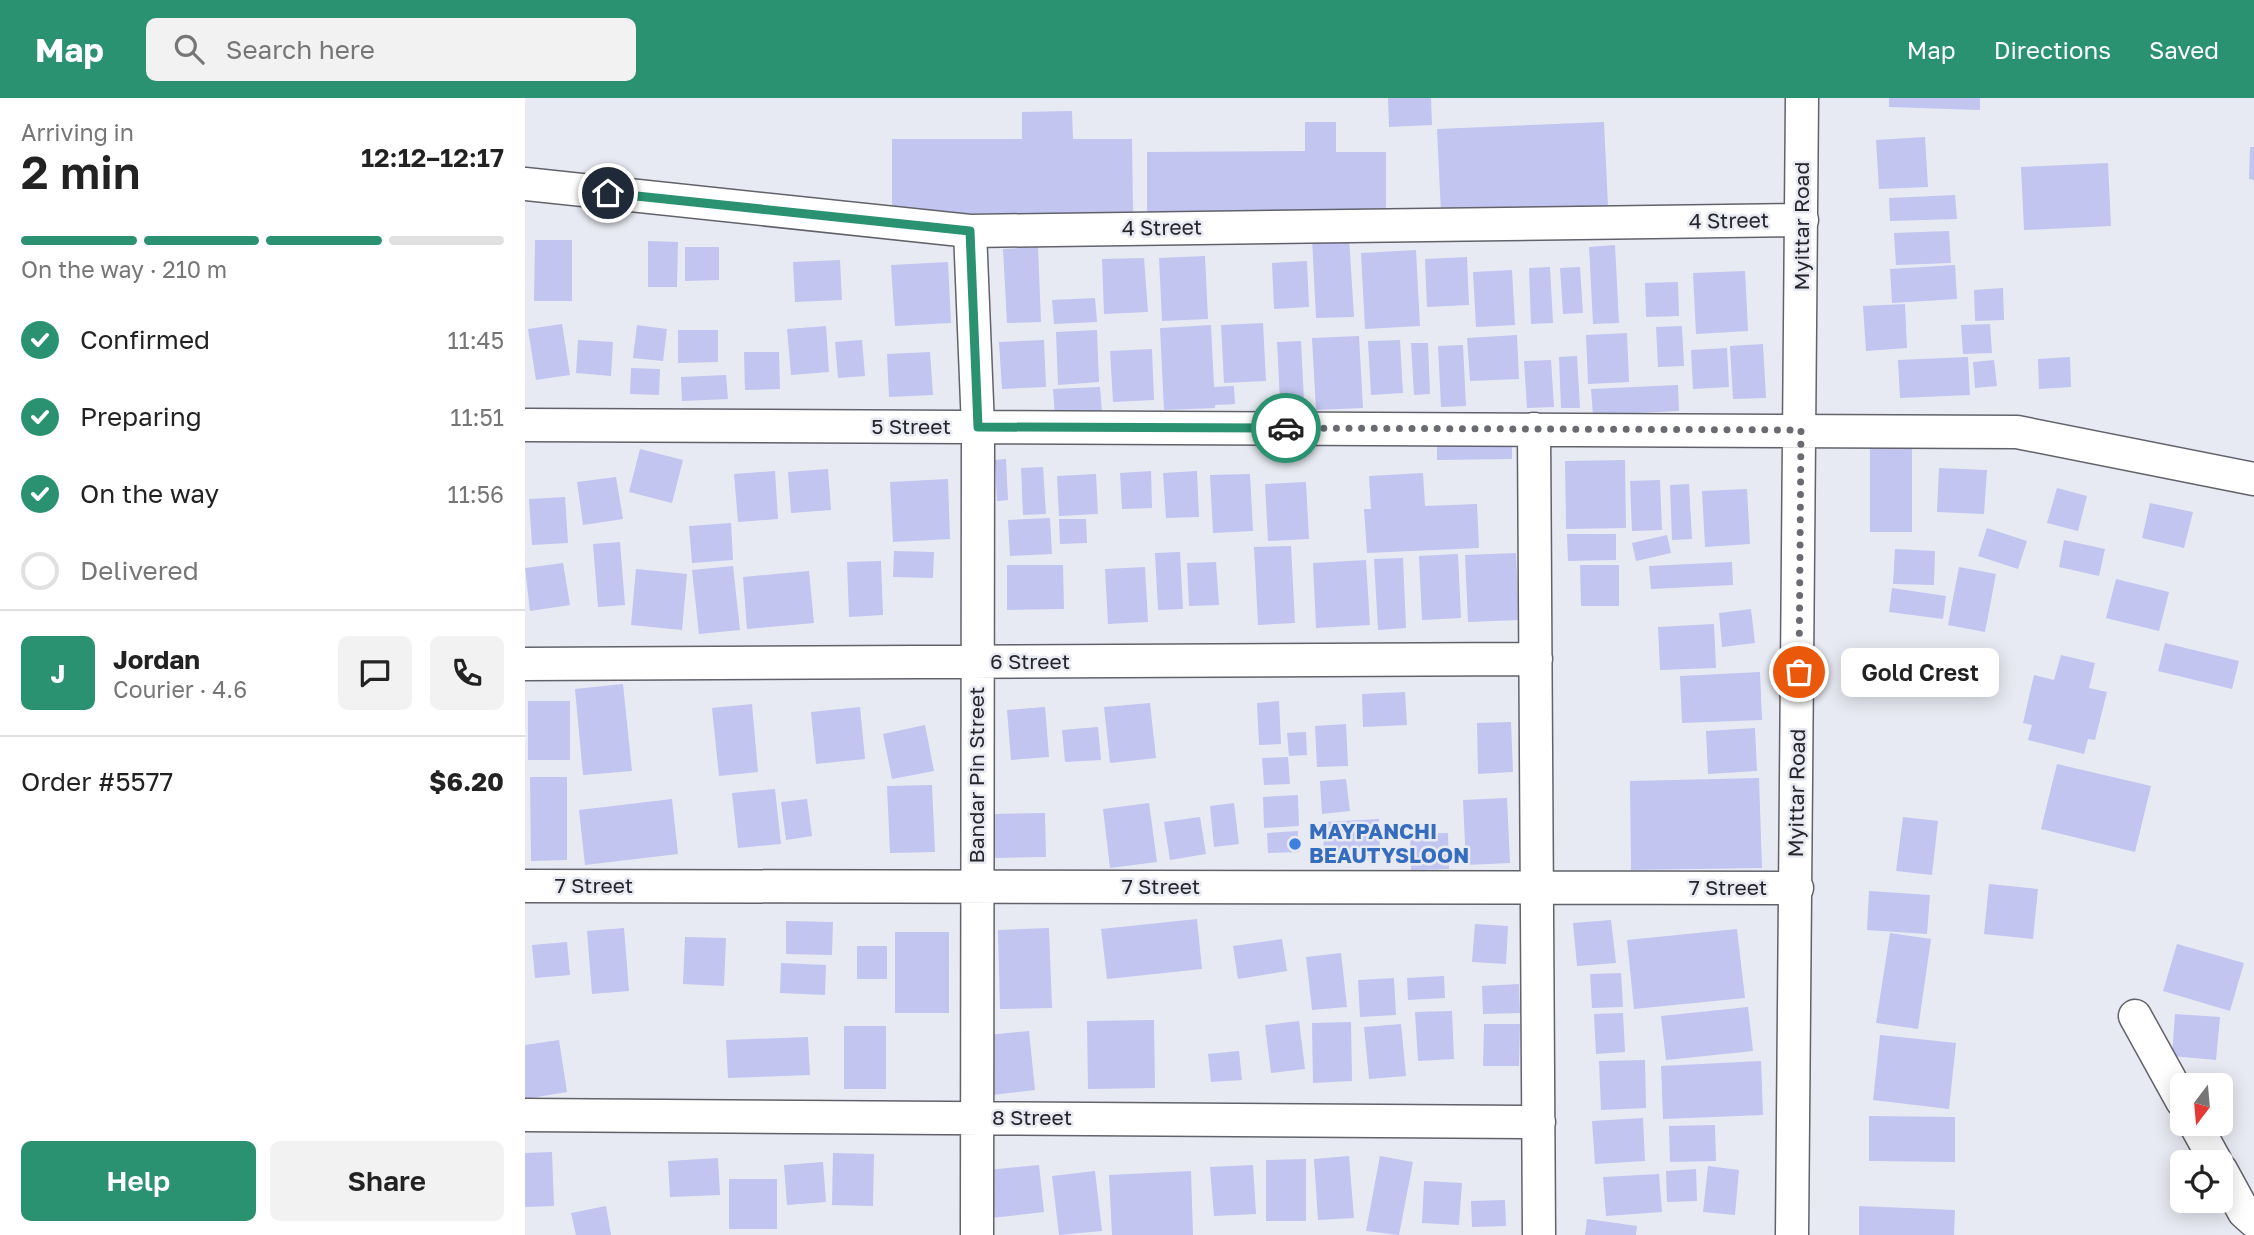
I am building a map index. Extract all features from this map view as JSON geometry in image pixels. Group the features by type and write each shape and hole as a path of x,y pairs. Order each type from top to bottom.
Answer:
{"street":[{"name":"Myittar Road","path":"1792,1235 1803,98"},
{"name":"4 Street","path":"525,184 970,231 1802,220"},
{"name":"Bandar Pin Street","path":"970,231 978,427 977,1235"},
{"name":"5 Street","path":"525,425 2017,432 2254,478"},
{"path":"1534,429 1539,1235"},
{"name":"6 Street","path":"525,664 1536,659"},
{"name":"7 Street","path":"525,886 1797,888"},
{"path":"2135,1016 2170,1079"},
{"name":"8 Street","path":"525,1115 1539,1122"},
{"path":"2233,1192 2244,1212 2254,1221"}],"building":[{"path":"1388,98 1431,98 1432,125 1389,127"},
{"path":"1889,98 1980,98 1980,110 1889,107"},
{"path":"1072,111 1073,139 1132,139 1133,213 892,214 892,139 1022,139 1022,112"},
{"path":"1305,122 1336,122 1336,152 1386,152 1386,214 1147,214 1147,152 1305,151"},
{"path":"1604,122 1608,206 1441,213 1437,129"},
{"path":"1925,137 1928,187 1879,189 1876,140"},
{"path":"2250,147 2254,147 2254,180 2249,179"},
{"path":"2108,163 2111,226 2024,230 2021,167"},
{"path":"1955,195 1957,219 1890,221 1889,198"},
{"path":"1949,231 1951,263 1896,265 1894,233"},
{"path":"1349,237 1354,317 1316,318 1312,238"},
{"path":"535,240 572,240 572,301 534,301"},
{"path":"648,241 678,242 677,287 648,287"},
{"path":"1615,245 1619,323 1593,324 1589,247"},
{"path":"685,247 719,247 719,280 685,281"},
{"path":"1038,247 1041,322 1007,323 1003,249"},
{"path":"1416,250 1420,326 1365,329 1361,253"},
{"path":"1205,256 1208,319 1162,321 1159,258"},
{"path":"1467,257 1469,305 1427,307 1425,259"},
{"path":"1144,258 1148,312 1104,314 1102,259"},
{"path":"840,260 842,300 795,302 793,262"},
{"path":"1307,261 1309,307 1274,309 1272,263"},
{"path":"948,262 951,323 895,326 891,265"},
{"path":"1955,265 1957,299 1892,303 1890,269"},
{"path":"1550,267 1553,323 1531,324 1529,268"},
{"path":"1580,267 1583,313 1563,314 1560,268"},
{"path":"1512,270 1515,325 1476,327 1473,272"},
{"path":"1745,271 1748,331 1696,334 1693,273"},
{"path":"1678,282 1679,316 1646,317 1645,283"},
{"path":"2003,288 2004,320 1975,321 1974,290"},
{"path":"1095,298 1097,322 1054,324 1052,300"},
{"path":"1905,304 1907,348 1866,351 1863,306"},
{"path":"1263,323 1266,381 1224,383 1221,325"},
{"path":"562,324 570,375 536,380 528,329"},
{"path":"1990,324 1992,353 1963,354 1961,325"},
{"path":"637,325 667,329 663,361 633,358"},
{"path":"1211,325 1214,387 1234,386 1235,404 1215,405 1215,408 1164,410 1160,328"},
{"path":"826,326 829,372 791,375 787,329"},
{"path":"1682,326 1684,366 1658,367 1656,327"},
{"path":"678,330 718,330 718,362 678,363"},
{"path":"1097,330 1099,382 1058,385 1056,332"},
{"path":"1627,333 1629,382 1588,384 1586,335"},
{"path":"1517,335 1519,379 1470,381 1467,338"},
{"path":"1359,336 1363,408 1316,410 1312,338"},
{"path":"578,340 613,342 611,376 576,373"},
{"path":"862,340 865,376 838,378 835,342"},
{"path":"1044,340 1046,387 1002,389 999,342"},
{"path":"1400,340 1403,393 1371,395 1368,341"},
{"path":"1301,341 1304,401 1280,402 1277,342"},
{"path":"1411,343 1428,343 1430,394 1414,395"},
{"path":"1763,344 1766,398 1733,399 1730,346"},
{"path":"1463,345 1466,406 1441,407 1438,346"},
{"path":"1727,348 1729,387 1693,389 1691,350"},
{"path":"1152,349 1154,400 1113,402 1110,351"},
{"path":"744,352 779,352 780,389 745,390"},
{"path":"930,352 933,395 889,397 887,354"},
{"path":"1577,356 1580,408 1561,408 1559,357"},
{"path":"1968,357 1970,395 1900,398 1898,360"},
{"path":"2070,357 2071,387 2039,389 2038,359"},
{"path":"1551,360 1554,407 1527,408 1524,361"},
{"path":"1994,360 1997,386 1975,388 1973,362"},
{"path":"631,368 660,369 659,395 630,394"},
{"path":"726,375 728,399 682,401 681,377"},
{"path":"1678,385 1679,411 1593,415 1591,389"},
{"path":"1100,387 1102,413 1055,416 1053,389"},
{"path":"1512,438 1512,459 1437,460 1437,439"},
{"path":"1870,439 1912,440 1912,532 1870,532"},
{"path":"640,449 683,460 672,503 629,492"},
{"path":"1006,459 1008,500 997,501 995,460"},
{"path":"1625,460 1626,528 1566,529 1565,461"},
{"path":"1043,467 1046,514 1023,515 1021,468"},
{"path":"1939,468 1987,470 1984,514 1937,512"},
{"path":"828,469 831,510 791,513 788,472"},
{"path":"775,471 778,519 738,522 734,474"},
{"path":"1151,471 1152,508 1122,509 1120,473"},
{"path":"1197,471 1199,517 1166,518 1163,473"},
{"path":"1423,473 1425,506 1477,504 1479,548 1367,553 1364,509 1371,509 1369,476"},
{"path":"1096,474 1098,514 1059,516 1057,476"},
{"path":"1250,474 1253,531 1213,533 1210,475"},
{"path":"616,477 623,519 583,525 577,482"},
{"path":"948,479 950,539 893,542 890,482"},
{"path":"1660,480 1662,530 1632,531 1630,481"},
{"path":"1306,482 1309,539 1268,541 1265,484"},
{"path":"1689,484 1692,539 1672,540 1670,485"},
{"path":"2057,488 2087,496 2078,531 2047,523"},
{"path":"1747,489 1750,544 1705,547 1702,491"},
{"path":"565,497 568,543 532,545 529,499"},
{"path":"2150,503 2193,512 2184,548 2142,538"},
{"path":"1050,518 1052,554 1010,556 1008,520"},
{"path":"1059,519 1086,519 1087,543 1060,544"},
{"path":"731,523 733,560 692,563 689,526"},
{"path":"1987,528 2027,541 2018,569 1978,556"},
{"path":"1567,534 1616,534 1616,560 1568,561"},
{"path":"1667,535 1671,553 1636,561 1632,543"},
{"path":"2064,540 2105,549 2099,576 2059,567"},
{"path":"620,542 625,605 598,607 593,544"},
{"path":"1291,546 1295,623 1258,625 1254,547"},
{"path":"1895,549 1935,551 1934,585 1893,584"},
{"path":"894,551 934,552 933,578 893,577"},
{"path":"1180,552 1183,609 1158,610 1155,553"},
{"path":"1516,553 1519,620 1468,622 1465,555"},
{"path":"1458,554 1461,618 1422,620 1419,556"},
{"path":"1403,558 1406,628 1378,630 1374,559"},
{"path":"1366,560 1370,625 1316,628 1313,563"},
{"path":"881,561 883,615 849,617 847,562"},
{"path":"1216,562 1219,605 1189,606 1187,563"},
{"path":"1732,562 1733,585 1651,589 1649,566"},
{"path":"563,563 570,605 530,611 525,568"},
{"path":"1007,565 1063,565 1064,609 1007,610"},
{"path":"1580,565 1619,565 1619,606 1581,606"},
{"path":"733,566 740,630 699,634 692,570"},
{"path":"1145,567 1148,622 1108,624 1105,569"},
{"path":"1959,567 1996,574 1985,632 1948,625"},
{"path":"636,569 687,574 682,630 631,625"},
{"path":"809,571 814,623 747,629 743,577"},
{"path":"2116,579 2169,592 2159,631 2106,618"},
{"path":"1892,588 1946,596 1943,619 1889,612"},
{"path":"1751,609 1755,643 1722,647 1719,613"},
{"path":"1714,624 1716,668 1660,670 1658,627"},
{"path":"2165,643 2239,661 2232,689 2158,671"},
{"path":"2061,655 2095,663 2089,688 2107,692 2095,740 2088,739 2084,754 2028,740 2032,725 2023,723 2034,675 2054,680"},
{"path":"1760,672 1762,720 1682,723 1680,676"},
{"path":"623,684 632,771 583,775 575,689"},
{"path":"1405,692 1407,725 1363,727 1362,694"},
{"path":"528,701 570,701 570,760 528,760"},
{"path":"1279,701 1281,744 1259,745 1257,703"},
{"path":"1150,703 1156,758 1110,763 1104,707"},
{"path":"752,704 758,772 719,776 712,708"},
{"path":"860,707 865,759 816,764 811,712"},
{"path":"1045,707 1049,757 1011,760 1007,710"},
{"path":"1511,722 1513,772 1478,774 1477,723"},
{"path":"1346,724 1348,766 1317,767 1315,726"},
{"path":"925,725 934,771 892,779 883,734"},
{"path":"1098,727 1101,760 1065,762 1062,730"},
{"path":"1755,728 1757,771 1708,774 1706,731"},
{"path":"1306,732 1307,755 1289,756 1287,733"},
{"path":"1288,757 1290,784 1264,785 1262,758"},
{"path":"2057,764 2151,786 2135,852 2041,829"},
{"path":"530,777 567,777 567,860 531,861"},
{"path":"1759,778 1762,868 1631,870 1630,781"},
{"path":"1346,779 1350,811 1322,814 1320,781"},
{"path":"932,785 935,852 890,853 887,786"},
{"path":"775,789 781,844 738,848 732,793"},
{"path":"1298,795 1299,826 1264,828 1263,797"},
{"path":"1507,798 1510,863 1466,865 1463,800"},
{"path":"672,799 678,854 585,865 579,810"},
{"path":"807,799 812,836 786,840 781,802"},
{"path":"1149,803 1157,862 1110,868 1103,809"},
{"path":"1234,803 1239,844 1214,847 1210,806"},
{"path":"1045,813 1046,857 995,858 994,814"},
{"path":"1200,817 1206,854 1170,860 1164,822"},
{"path":"1903,817 1938,821 1932,875 1896,871"},
{"path":"1379,819 1380,855 1324,858 1323,822"},
{"path":"1298,831 1299,852 1268,853 1267,833"},
{"path":"1448,833 1449,869 1411,870 1410,834"},
{"path":"1989,884 2038,889 2033,939 1984,934"},
{"path":"1869,891 1930,895 1927,934 1867,930"},
{"path":"1197,919 1202,969 1107,979 1101,929"},
{"path":"1611,920 1616,963 1577,966 1573,923"},
{"path":"786,921 833,922 832,955 786,954"},
{"path":"1475,924 1508,926 1506,964 1472,962"},
{"path":"624,928 629,991 592,994 587,931"},
{"path":"1049,928 1052,1008 1000,1009 998,930"},
{"path":"1737,929 1745,998 1634,1009 1627,940"},
{"path":"895,932 949,932 949,1013 895,1013"},
{"path":"1890,933 1931,939 1918,1029 1876,1023"},
{"path":"685,937 726,938 724,986 683,984"},
{"path":"1282,939 1287,971 1238,979 1233,946"},
{"path":"567,942 570,975 535,978 532,945"},
{"path":"2177,944 2244,963 2230,1011 2163,991"},
{"path":"857,946 887,946 887,979 857,979"},
{"path":"1341,953 1347,1007 1312,1010 1306,957"},
{"path":"781,963 826,965 825,995 780,993"},
{"path":"1621,973 1623,1007 1592,1008 1590,974"},
{"path":"1444,976 1445,998 1408,1000 1407,978"},
{"path":"1394,978 1396,1015 1360,1017 1358,980"},
{"path":"1519,984 1520,1013 1483,1014 1482,986"},
{"path":"1748,1007 1753,1051 1666,1060 1661,1016"},
{"path":"1452,1011 1454,1059 1418,1061 1415,1012"},
{"path":"1623,1013 1625,1052 1596,1054 1594,1014"},
{"path":"2175,1014 2220,1017 2216,1060 2172,1056"},
{"path":"1154,1020 1155,1088 1088,1089 1087,1021"},
{"path":"1299,1021 1305,1069 1271,1073 1265,1025"},
{"path":"1351,1022 1352,1081 1313,1083 1312,1023"},
{"path":"1401,1024 1406,1076 1369,1079 1364,1027"},
{"path":"1484,1024 1520,1024 1519,1066 1483,1066"},
{"path":"844,1026 886,1026 886,1089 844,1089"},
{"path":"1029,1031 1035,1090 992,1095 986,1035"},
{"path":"1880,1035 1956,1043 1949,1109 1873,1100"},
{"path":"808,1037 810,1075 728,1078 726,1040"},
{"path":"559,1040 567,1092 525,1099 525,1045"},
{"path":"1239,1051 1242,1080 1211,1082 1208,1054"},
{"path":"1645,1060 1646,1108 1601,1110 1599,1061"},
{"path":"1761,1061 1763,1115 1663,1119 1661,1066"},
{"path":"1869,1116 1955,1117 1955,1162 1869,1161"},
{"path":"1643,1118 1645,1161 1595,1164 1592,1121"},
{"path":"1715,1125 1716,1161 1670,1162 1669,1126"},
{"path":"552,1152 554,1206 525,1207 525,1153"},
{"path":"833,1153 874,1154 873,1206 832,1205"},
{"path":"1349,1156 1354,1218 1318,1220 1314,1159"},
{"path":"1380,1156 1413,1162 1399,1235 1366,1231"},
{"path":"718,1158 720,1195 670,1197 668,1161"},
{"path":"1306,1159 1306,1221 1266,1221 1266,1160"},
{"path":"823,1162 826,1202 787,1205 784,1165"},
{"path":"1039,1165 1044,1212 992,1218 987,1170"},
{"path":"1253,1165 1256,1214 1214,1216 1210,1167"},
{"path":"1708,1166 1739,1170 1735,1215 1703,1212"},
{"path":"1696,1169 1697,1201 1667,1202 1666,1171"},
{"path":"1095,1171 1102,1231 1059,1235 1052,1176"},
{"path":"1191,1171 1193,1235 1112,1235 1109,1175"},
{"path":"1659,1174 1662,1212 1606,1216 1603,1177"},
{"path":"729,1179 777,1179 777,1229 729,1229"},
{"path":"1424,1181 1462,1183 1459,1225 1422,1223"},
{"path":"1505,1200 1506,1226 1472,1227 1471,1201"},
{"path":"606,1206 611,1235 576,1235 571,1213"},
{"path":"1859,1206 1955,1210 1954,1235 1859,1235"},
{"path":"1587,1219 1637,1226 1636,1235 1585,1235"}],"way so far":[{"path":"1286,428 1801,430 1799,672"}],"place":[{"name":"Gold Crest","path":"1799,672"},
{"name":"MAYPANCHI BEAUTYSLOON","path":"1295,844"}],"route":[{"path":"608,193 970,231 978,427 1286,428"}]}
